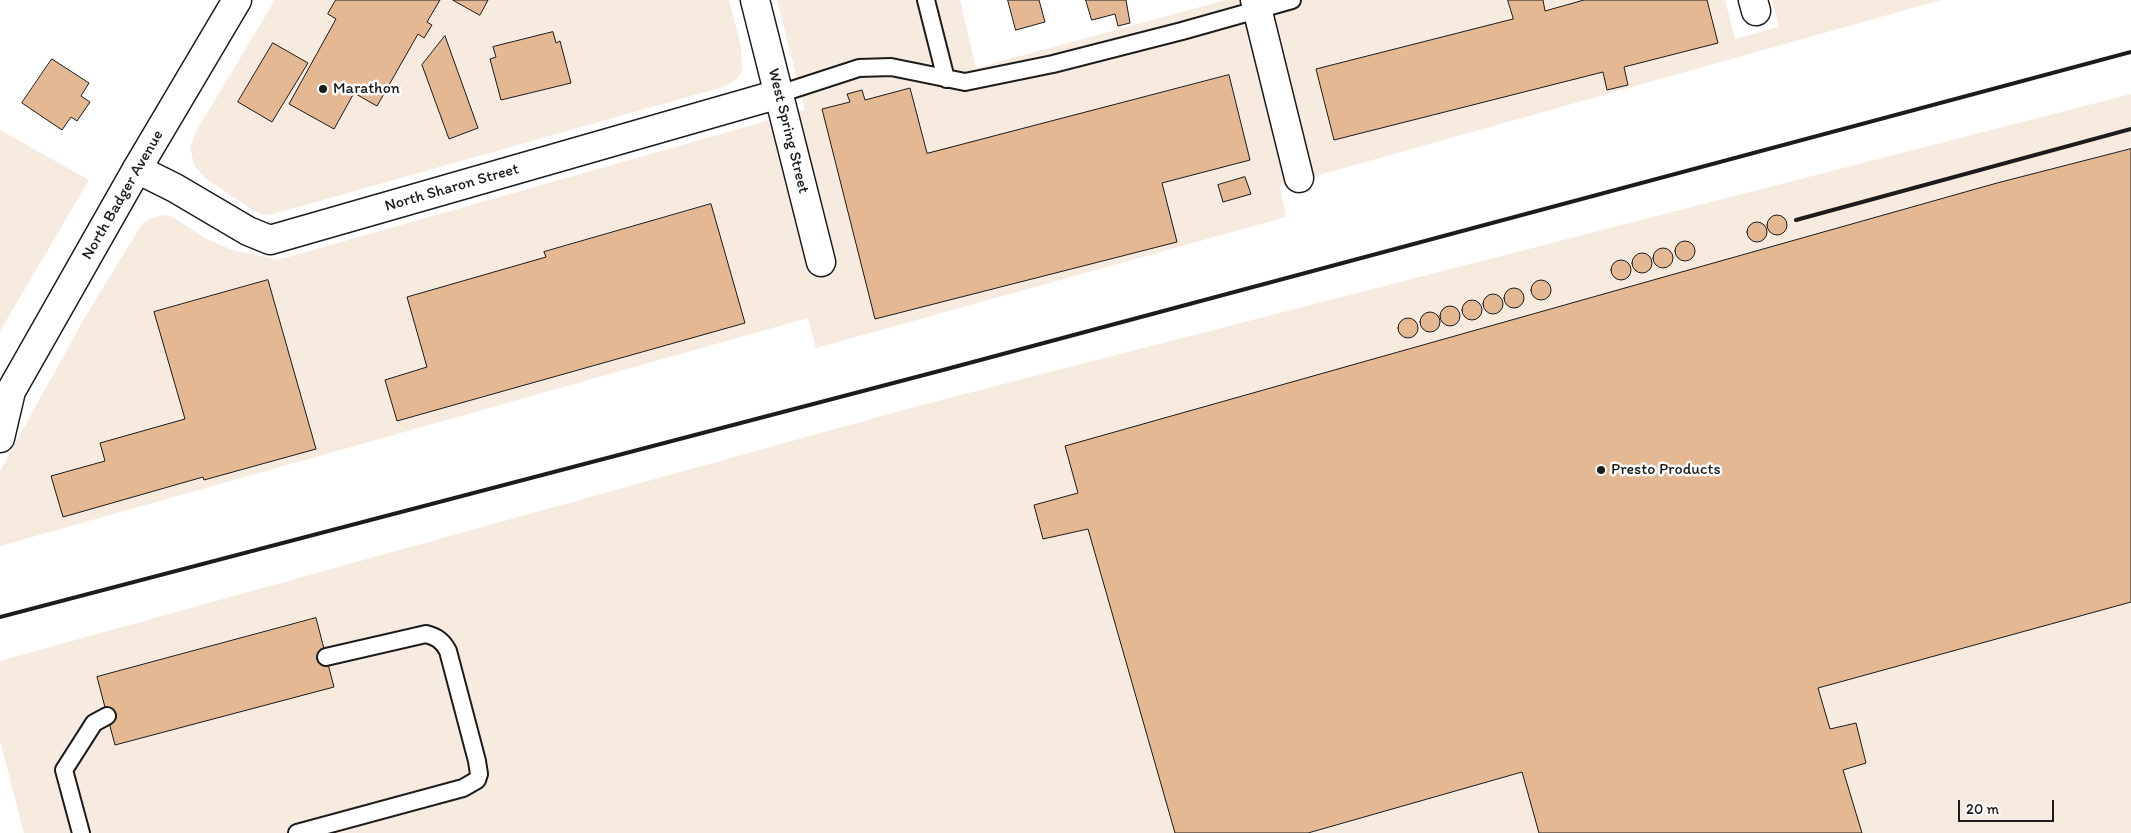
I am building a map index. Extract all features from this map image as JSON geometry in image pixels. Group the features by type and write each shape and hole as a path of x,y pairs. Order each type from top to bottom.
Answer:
{"street":[{"name":"North Badger Avenue","path":"0,438 6,394 237,0"},
{"name":"West Spring Street","path":"755,0 821,262"},
{"path":"1256,5 1298,178"},
{"name":"North Sharon Street","path":"137,169 175,188 248,231 270,240 779,94"}],"lane":[{"path":"926,0 946,79"},
{"path":"779,94 859,68 891,67 965,82 1053,64 1182,31 1256,5 1292,0"},
{"path":"297,833 463,788 477,780 478,774 477,761 444,643 436,636 426,634 326,657"},
{"path":"81,833 64,770 94,723 107,716"}],"shaded area":[{"path":"275,0 729,0 741,47 742,71 737,79 723,87 273,214 263,215 205,178 194,165 190,147 197,130"},
{"path":"777,0 960,0 976,68 1226,0 1725,0 1735,39 1779,27 1772,0 1941,0 1280,186 1286,217 816,348 808,318 0,546 0,471 84,319 142,224 149,219 163,215 171,216 206,239 232,250 275,259 285,258 805,110"},
{"path":"2131,94 2131,833 24,833 0,741 0,661 918,406"},
{"path":"0,130 89,180 0,331"}],"building":[{"path":"336,0 440,0 427,22 432,25 424,38 418,34 377,106 354,93 334,129 289,104 336,19 328,14"},
{"path":"453,0 488,0 480,15"},
{"path":"1008,0 1039,0 1045,22 1016,30"},
{"path":"1086,0 1126,0 1130,23 1118,26 1115,14 1092,20"},
{"path":"1508,0 1543,0 1545,11 1584,0 1707,0 1718,43 1624,67 1628,85 1607,90 1603,72 1334,140 1316,69 1513,19"},
{"path":"553,32 556,43 560,41 571,83 501,100 490,59 496,57 493,47"},
{"path":"445,36 478,128 449,139 422,65"},
{"path":"273,43 308,63 272,122 238,102"},
{"path":"52,59 89,83 81,96 90,102 77,121 71,117 62,130 22,103"},
{"path":"1229,75 1250,160 1162,183 1177,242 875,319 822,109 850,102 847,94 862,90 865,100 910,88 927,153"},
{"name":"Presto Products","path":"2131,149 2131,602 1818,688 1830,729 1856,723 1866,763 1843,770 1862,833 1539,833 1522,772 1308,833 1175,833 1088,529 1043,539 1034,505 1078,493 1065,446 1997,183"},
{"path":"1245,177 1251,194 1223,202 1218,185"},
{"path":"711,204 745,323 397,421 385,380 427,367 407,297 546,257 544,252"},
{"path":"1777,215 1784,218 1787,225 1784,232 1777,235 1770,232 1767,225 1770,218"},
{"path":"1757,222 1764,225 1767,232 1764,239 1757,242 1750,239 1747,232 1750,225"},
{"path":"1685,241 1692,244 1695,251 1692,258 1685,261 1678,258 1675,251 1678,244"},
{"path":"1663,248 1670,251 1673,258 1670,265 1663,268 1656,265 1653,258 1656,251"},
{"path":"1642,253 1649,256 1652,263 1649,270 1642,273 1635,270 1632,263 1635,256"},
{"path":"1621,260 1628,263 1631,270 1628,277 1621,280 1614,277 1611,270 1614,263"},
{"path":"268,280 316,449 204,480 203,477 63,517 51,476 105,461 100,443 185,419 154,312"},
{"path":"1541,280 1548,283 1551,290 1548,297 1541,300 1534,297 1531,290 1534,283"},
{"path":"1514,288 1521,291 1524,298 1521,305 1514,308 1507,305 1504,298 1507,291"},
{"path":"1493,294 1500,297 1503,304 1500,311 1493,314 1486,311 1483,304 1486,297"},
{"path":"1472,300 1479,303 1482,310 1479,317 1472,320 1465,317 1462,310 1465,303"},
{"path":"1450,306 1457,309 1460,316 1457,323 1450,326 1443,323 1440,316 1443,309"},
{"path":"1430,312 1437,315 1440,322 1437,329 1430,332 1423,329 1420,322 1423,315"},
{"path":"1408,318 1415,321 1418,328 1415,335 1408,338 1401,335 1398,328 1401,321"},
{"path":"316,618 334,687 115,745 97,677"}],"railway":[{"path":"0,617 943,370 2131,52"},
{"path":"1796,220 2131,129"}],"place":[{"name":"Marathon","path":"323,89"},
{"name":"Presto Products","path":"1601,470"}]}
